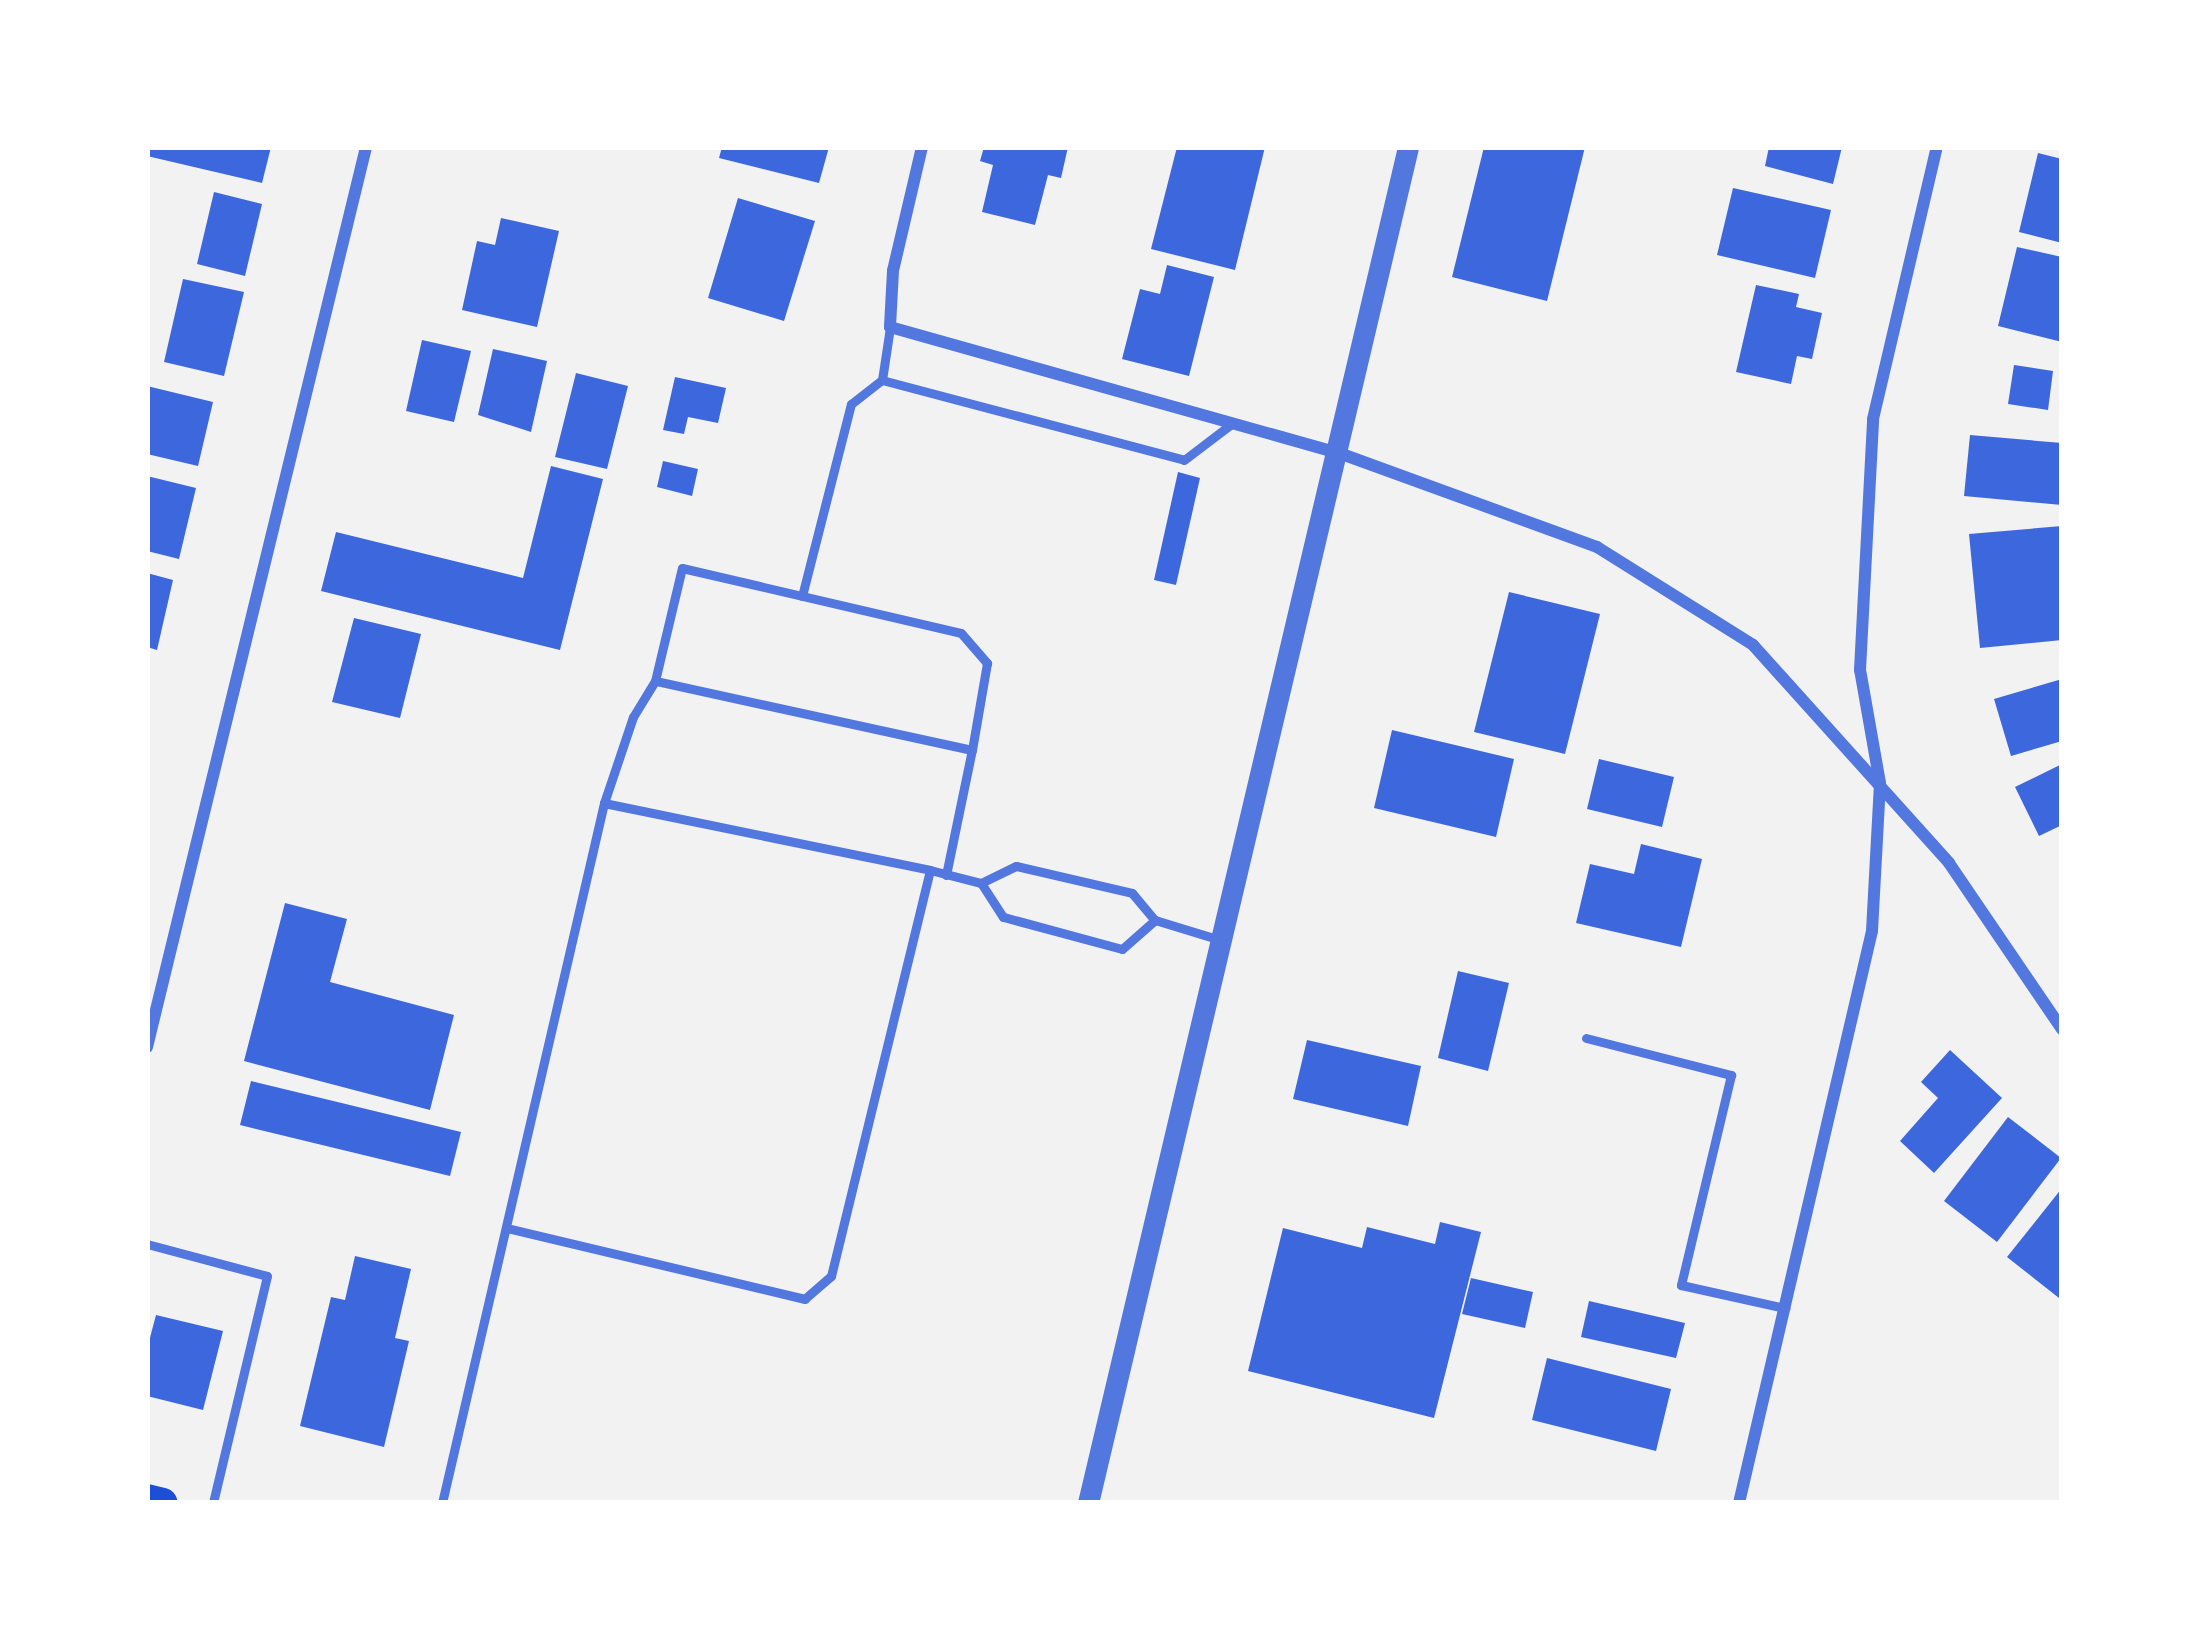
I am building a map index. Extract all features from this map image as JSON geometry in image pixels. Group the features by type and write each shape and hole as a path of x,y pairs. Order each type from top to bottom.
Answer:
{"main road":[{"path":"147,1499 163,1503"}],"street":[{"path":"147,1047 367,147"},
{"path":"922,147 893,271 890,327 1339,453 1597,547 1753,645 1949,863 2062,1029"},
{"path":"1092,1502 1408,147"},
{"path":"1739,1503 1872,931 1880,783 1860,670 1873,418 1937,147"}],"lane":[{"path":"802,596 851,404 882,380 890,327"},
{"path":"882,380 1184,460 1230,424"},
{"path":"442,1503 604,803 633,717 655,681 682,568 961,633 987,662 946,875"},
{"path":"655,681 972,750"},
{"path":"604,803 981,884 1004,917 1122,949 1155,920"},
{"path":"981,884 1016,866 1132,893 1155,920 1222,940"},
{"path":"508,1228 805,1299 831,1276 930,871"},
{"path":"1586,1038 1731,1075 1681,1285 1785,1308"},
{"path":"147,1244 267,1276 213,1503"}],"building":[{"path":"147,147 271,147 262,183 147,156"},
{"path":"722,147 829,147 819,183 719,158"},
{"path":"984,147 1068,147 1061,178 1048,175 1035,225 982,212 993,165 980,161"},
{"path":"1177,147 1265,147 1235,270 1151,249"},
{"path":"1484,147 1585,147 1547,301 1452,277"},
{"path":"1769,147 1842,147 1833,184 1765,166"},
{"path":"2038,153 2062,159 2062,243 2019,232"},
{"path":"1733,188 1831,210 1815,278 1717,255"},
{"path":"214,192 262,204 245,276 197,264"},
{"path":"738,198 815,221 784,321 708,298"},
{"path":"501,218 559,231 537,327 462,310 477,241 495,245"},
{"path":"2017,247 2062,257 2062,342 1998,326"},
{"path":"1167,265 1214,277 1189,376 1122,359 1140,289 1160,294"},
{"path":"183,279 244,292 224,376 164,362"},
{"path":"1756,285 1799,294 1796,307 1822,313 1812,359 1797,356 1791,384 1736,372"},
{"path":"422,340 471,351 454,422 406,411"},
{"path":"493,349 547,361 531,432 478,415"},
{"path":"2014,365 2053,371 2048,410 2008,404"},
{"path":"576,373 628,386 607,469 555,457"},
{"path":"675,377 726,388 718,423 688,417 684,434 663,430"},
{"path":"147,386 213,402 198,466 147,454"},
{"path":"1970,435 2062,443 2062,505 1964,496"},
{"path":"663,461 698,469 692,496 657,487"},
{"path":"551,466 603,479 560,650 321,591 336,532 523,578"},
{"path":"1178,472 1200,478 1176,585 1154,580"},
{"path":"147,476 196,488 179,559 147,551"},
{"path":"2062,526 2062,640 1980,648 1969,534"},
{"path":"147,573 173,580 157,650 147,647"},
{"path":"1509,592 1600,614 1565,754 1474,732"},
{"path":"354,618 421,634 400,718 332,702"},
{"path":"2062,679 2062,741 2011,756 1994,699"},
{"path":"1392,730 1514,759 1496,837 1374,808"},
{"path":"1599,759 1674,777 1662,827 1587,809"},
{"path":"2062,764 2062,825 2039,836 2015,787"},
{"path":"1641,844 1702,859 1681,947 1576,923 1590,864 1634,874"},
{"path":"285,903 347,919 330,982 454,1015 430,1110 244,1061"},
{"path":"1458,971 1509,983 1488,1071 1438,1058"},
{"path":"1307,1040 1421,1066 1408,1126 1293,1099"},
{"path":"1950,1050 2002,1098 1934,1173 1900,1141 1938,1098 1921,1082"},
{"path":"251,1081 461,1132 450,1176 240,1125"},
{"path":"2008,1117 2061,1158 1997,1242 1944,1201"},
{"path":"2062,1188 2062,1294 2059,1298 2007,1257"},
{"path":"1440,1222 1481,1232 1434,1418 1248,1371 1283,1228 1362,1248 1367,1227 1435,1244"},
{"path":"355,1256 411,1269 395,1338 409,1341 384,1447 300,1426 331,1297 345,1300"},
{"path":"1471,1278 1533,1292 1525,1328 1462,1314"},
{"path":"1589,1301 1685,1323 1676,1358 1581,1337"},
{"path":"156,1315 223,1331 203,1410 147,1396 147,1349"},
{"path":"1547,1358 1671,1389 1656,1451 1532,1420"}]}
